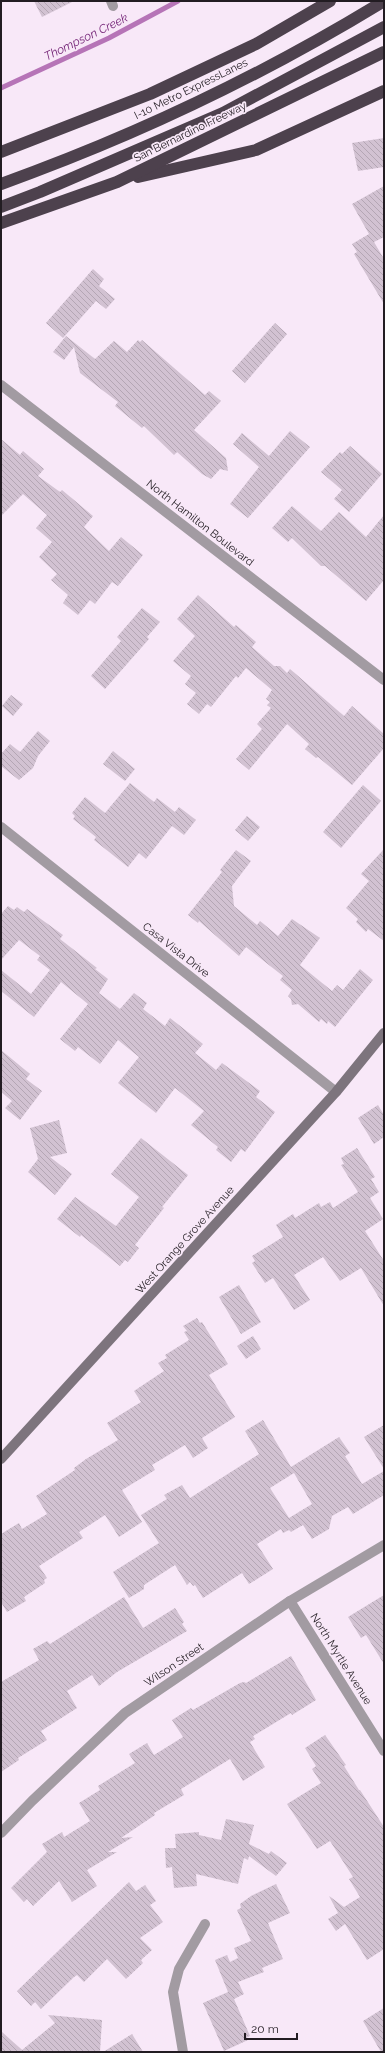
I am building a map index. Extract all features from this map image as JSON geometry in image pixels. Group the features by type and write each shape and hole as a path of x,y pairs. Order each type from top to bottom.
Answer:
{"highway":[{"path":"1,152 150,94 256,44 330,1"},
{"name":"I-10 Metro ExpressLanes","path":"1,184 97,148 219,93 345,25 384,1"},
{"path":"1,207 40,192 223,113 384,27"},
{"name":"San Bernardino Freeway","path":"1,223 117,182 384,52"},
{"path":"117,182 256,150 384,91"}],"street":[{"name":"North Hamilton Boulevard","path":"1,385 384,680"},
{"name":"Casa Vista Drive","path":"1,827 336,1092"},
{"name":"West Orange Grove Avenue","path":"1,1459 336,1092 384,1033"},
{"name":"Wilson Street","path":"1,1833 32,1801 125,1712 290,1601 384,1545"},
{"name":"North Myrtle Avenue","path":"290,1601 384,1751"},
{"path":"183,2052 173,1992 179,1969 206,1924"}],"building":[{"path":"34,1 74,1 42,17"},
{"path":"384,138 384,167 358,171 352,143"},
{"path":"384,186 384,237 374,242 384,259 384,304 354,254 357,252 352,244 369,234 352,204"},
{"path":"93,269 104,279 99,286 115,299 106,309 96,301 63,338 46,323"},
{"path":"275,323 287,334 245,383 232,371"},
{"path":"66,336 95,359 114,341 127,352 138,340 140,342 142,340 205,395 209,391 221,401 194,430 226,458 228,471 220,469 211,479 202,474 177,452 174,455 144,426 142,428 115,406 118,402 80,373 74,347 64,360 53,352"},
{"path":"290,431 310,447 248,518 230,504 259,467 233,444 242,433 269,456"},
{"path":"1,439 20,455 23,451 44,469 38,476 60,492 62,490 93,516 84,527 109,551 121,537 143,555 118,586 112,582 95,604 90,600 78,615 63,603 68,595 51,580 57,574 39,557 52,542 36,528 47,515 23,494 1,516"},
{"path":"350,446 382,474 349,512 334,499 342,490 321,472 340,452 342,454"},
{"path":"292,506 321,531 339,512 366,537 384,515 384,580 366,601 325,566 321,566 292,538 288,542 272,528"},
{"path":"198,595 234,627 236,625 256,642 252,647 274,666 280,666 287,673 290,669 344,716 352,706 384,734 384,748 352,785 318,757 316,758 305,749 309,744 287,724 249,770 236,759 262,729 257,724 271,708 267,705 270,702 266,699 272,690 246,668 238,678 236,676 211,707 207,704 199,714 187,704 196,693 185,684 191,676 173,661 195,636 177,619"},
{"path":"142,608 160,622 147,637 149,639 105,689 91,676 121,641 117,637"},
{"path":"11,695 23,704 13,716 2,706"},
{"path":"38,731 50,741 38,756 33,768 19,780 1,766 1,754 10,744 20,752"},
{"path":"113,751 135,769 125,781 103,764"},
{"path":"130,783 154,802 157,798 175,812 179,807 196,820 184,835 172,826 146,859 139,853 128,867 94,840 96,837 73,819 75,816 72,813 85,797 105,813"},
{"path":"363,785 381,801 341,848 323,832"},
{"path":"247,816 260,827 248,841 235,830"},
{"path":"384,849 384,941 368,929 366,932 356,922 358,919 346,908 369,881 361,874"},
{"path":"236,850 251,861 232,886 234,906 257,925 260,921 278,936 292,919 320,938 300,965 332,991 337,985 343,990 360,969 373,980 335,1027 328,1021 327,1024 321,1019 319,1022 298,1004 292,1005 291,999 288,996 292,990 280,980 283,976 246,947 239,956 199,921 198,923 188,915 222,872 220,870"},
{"path":"8,906 14,910 17,907 24,912 27,909 63,935 60,939 97,968 95,969 108,979 99,993 120,1009 134,993 147,1003 143,1009 165,1026 170,1018 203,1044 195,1053 216,1070 222,1063 260,1091 256,1097 275,1112 245,1152 241,1149 231,1162 216,1150 218,1147 191,1125 204,1111 175,1088 156,1113 118,1083 139,1057 118,1040 100,1064 78,1047 75,1051 60,1039 88,1004 61,982 34,1017 1,991 1,970 31,994 50,970 37,960 40,956 19,940 1,960 1,914"},
{"path":"1,1050 30,1074 26,1079 42,1091 20,1120 5,1108 12,1101 1,1092"},
{"path":"378,1105 384,1115 384,1137 374,1144 358,1118"},
{"path":"59,1120 67,1153 50,1157 72,1174 55,1195 28,1172 38,1159 30,1128"},
{"path":"141,1138 188,1175 162,1207 164,1208 135,1245 139,1248 128,1262 125,1260 120,1266 81,1235 80,1237 57,1219 75,1197 116,1226 139,1197 111,1174"},
{"path":"357,1148 375,1177 371,1179 379,1192 370,1198 383,1219 365,1231 384,1261 384,1306 361,1268 340,1281 323,1257 294,1275 310,1300 294,1310 273,1278 265,1283 252,1263 255,1261 252,1256 283,1237 276,1225 293,1214 295,1218 319,1203 321,1207 330,1202 333,1208 358,1192 341,1165 344,1164 341,1158"},
{"path":"239,1285 261,1322 241,1334 219,1297"},
{"path":"197,1318 200,1323 202,1322 228,1364 209,1375 235,1417 202,1438 208,1448 193,1458 185,1445 152,1465 155,1470 122,1490 142,1522 119,1537 105,1515 79,1532 83,1538 39,1566 47,1578 44,1580 45,1583 24,1597 26,1601 7,1612 1,1602 1,1534 19,1523 22,1529 47,1514 36,1496 75,1470 74,1468 86,1459 118,1440 107,1423 141,1402 134,1391 164,1371 158,1363 167,1358 165,1355 189,1340 184,1332 187,1331 183,1326"},
{"path":"253,1336 261,1349 246,1359 237,1346"},
{"path":"263,1420 291,1467 339,1437 350,1453 345,1456 362,1484 384,1471 384,1495 353,1514 348,1507 332,1516 329,1529 312,1539 303,1525 291,1532 289,1530 283,1533 281,1529 257,1544 273,1569 249,1584 242,1573 203,1598 195,1585 193,1586 190,1582 187,1585 175,1565 144,1585 144,1589 129,1598 113,1572 159,1543 141,1515 167,1499 164,1495 182,1485 190,1498 259,1454 245,1431","holes":["294,1473 312,1504 289,1518 270,1488"]},
{"path":"384,1425 384,1469 364,1437"},
{"path":"384,1595 384,1664 366,1635 361,1638 348,1617"},
{"path":"124,1597 143,1628 175,1608 184,1622 182,1624 187,1631 117,1672 99,1686 92,1675 67,1691 77,1708 41,1731 47,1740 18,1758 19,1760 1,1772 1,1682 39,1660 33,1649 47,1641 50,1644"},
{"path":"291,1656 316,1700 253,1736 255,1739 250,1742 265,1767 243,1781 230,1759 181,1789 184,1795 154,1813 155,1815 121,1838 133,1837 108,1852 117,1852 87,1870 97,1886 72,1902 59,1881 33,1906 27,1899 24,1902 11,1888 47,1852 42,1844 62,1832 64,1837 90,1821 79,1803 100,1790 98,1786 135,1763 129,1754 147,1743 154,1755 183,1737 172,1720 191,1708 193,1710 240,1683 246,1683"},
{"path":"325,1735 346,1765 344,1766 384,1827 384,1949 367,1960 345,1924 336,1931 328,1919 338,1913 329,1896 344,1907 360,1897 349,1879 353,1877 330,1841 317,1849 287,1804 321,1783 312,1769 316,1766 305,1748"},
{"path":"226,1819 254,1825 249,1844 269,1854 271,1851 287,1863 276,1876 249,1856 248,1860 244,1858 238,1884 196,1874 197,1886 174,1888 172,1867 166,1868 165,1848 176,1848 175,1834 199,1832 199,1835 221,1840"},
{"path":"129,1882 136,1891 145,1885 156,1901 150,1905 163,1922 140,1938 152,1950 141,1960 143,1963 126,1979 107,1959 84,1982 77,1975 74,1977 41,2009 35,2002 31,2006 17,1991"},
{"path":"276,1884 290,1913 268,1923 283,1959 262,1968 264,1972 238,1982 244,1994 234,1999 250,2036 247,2037 248,2040 224,2051 203,2003 228,1992 215,1960 227,1955 230,1962 238,1958 234,1948 251,1941 237,1910 241,1908 240,1904 251,1896"},
{"path":"384,2008 384,2052 381,2052 363,2021"},
{"path":"48,2015 102,2020 100,2052 1,2052 1,2031 22,2050 55,2023"},
{"path":"132,2034 143,2052 103,2052"}],"waterway":[{"name":"Thompson Creek","path":"1,88 109,38 178,1"}]}
